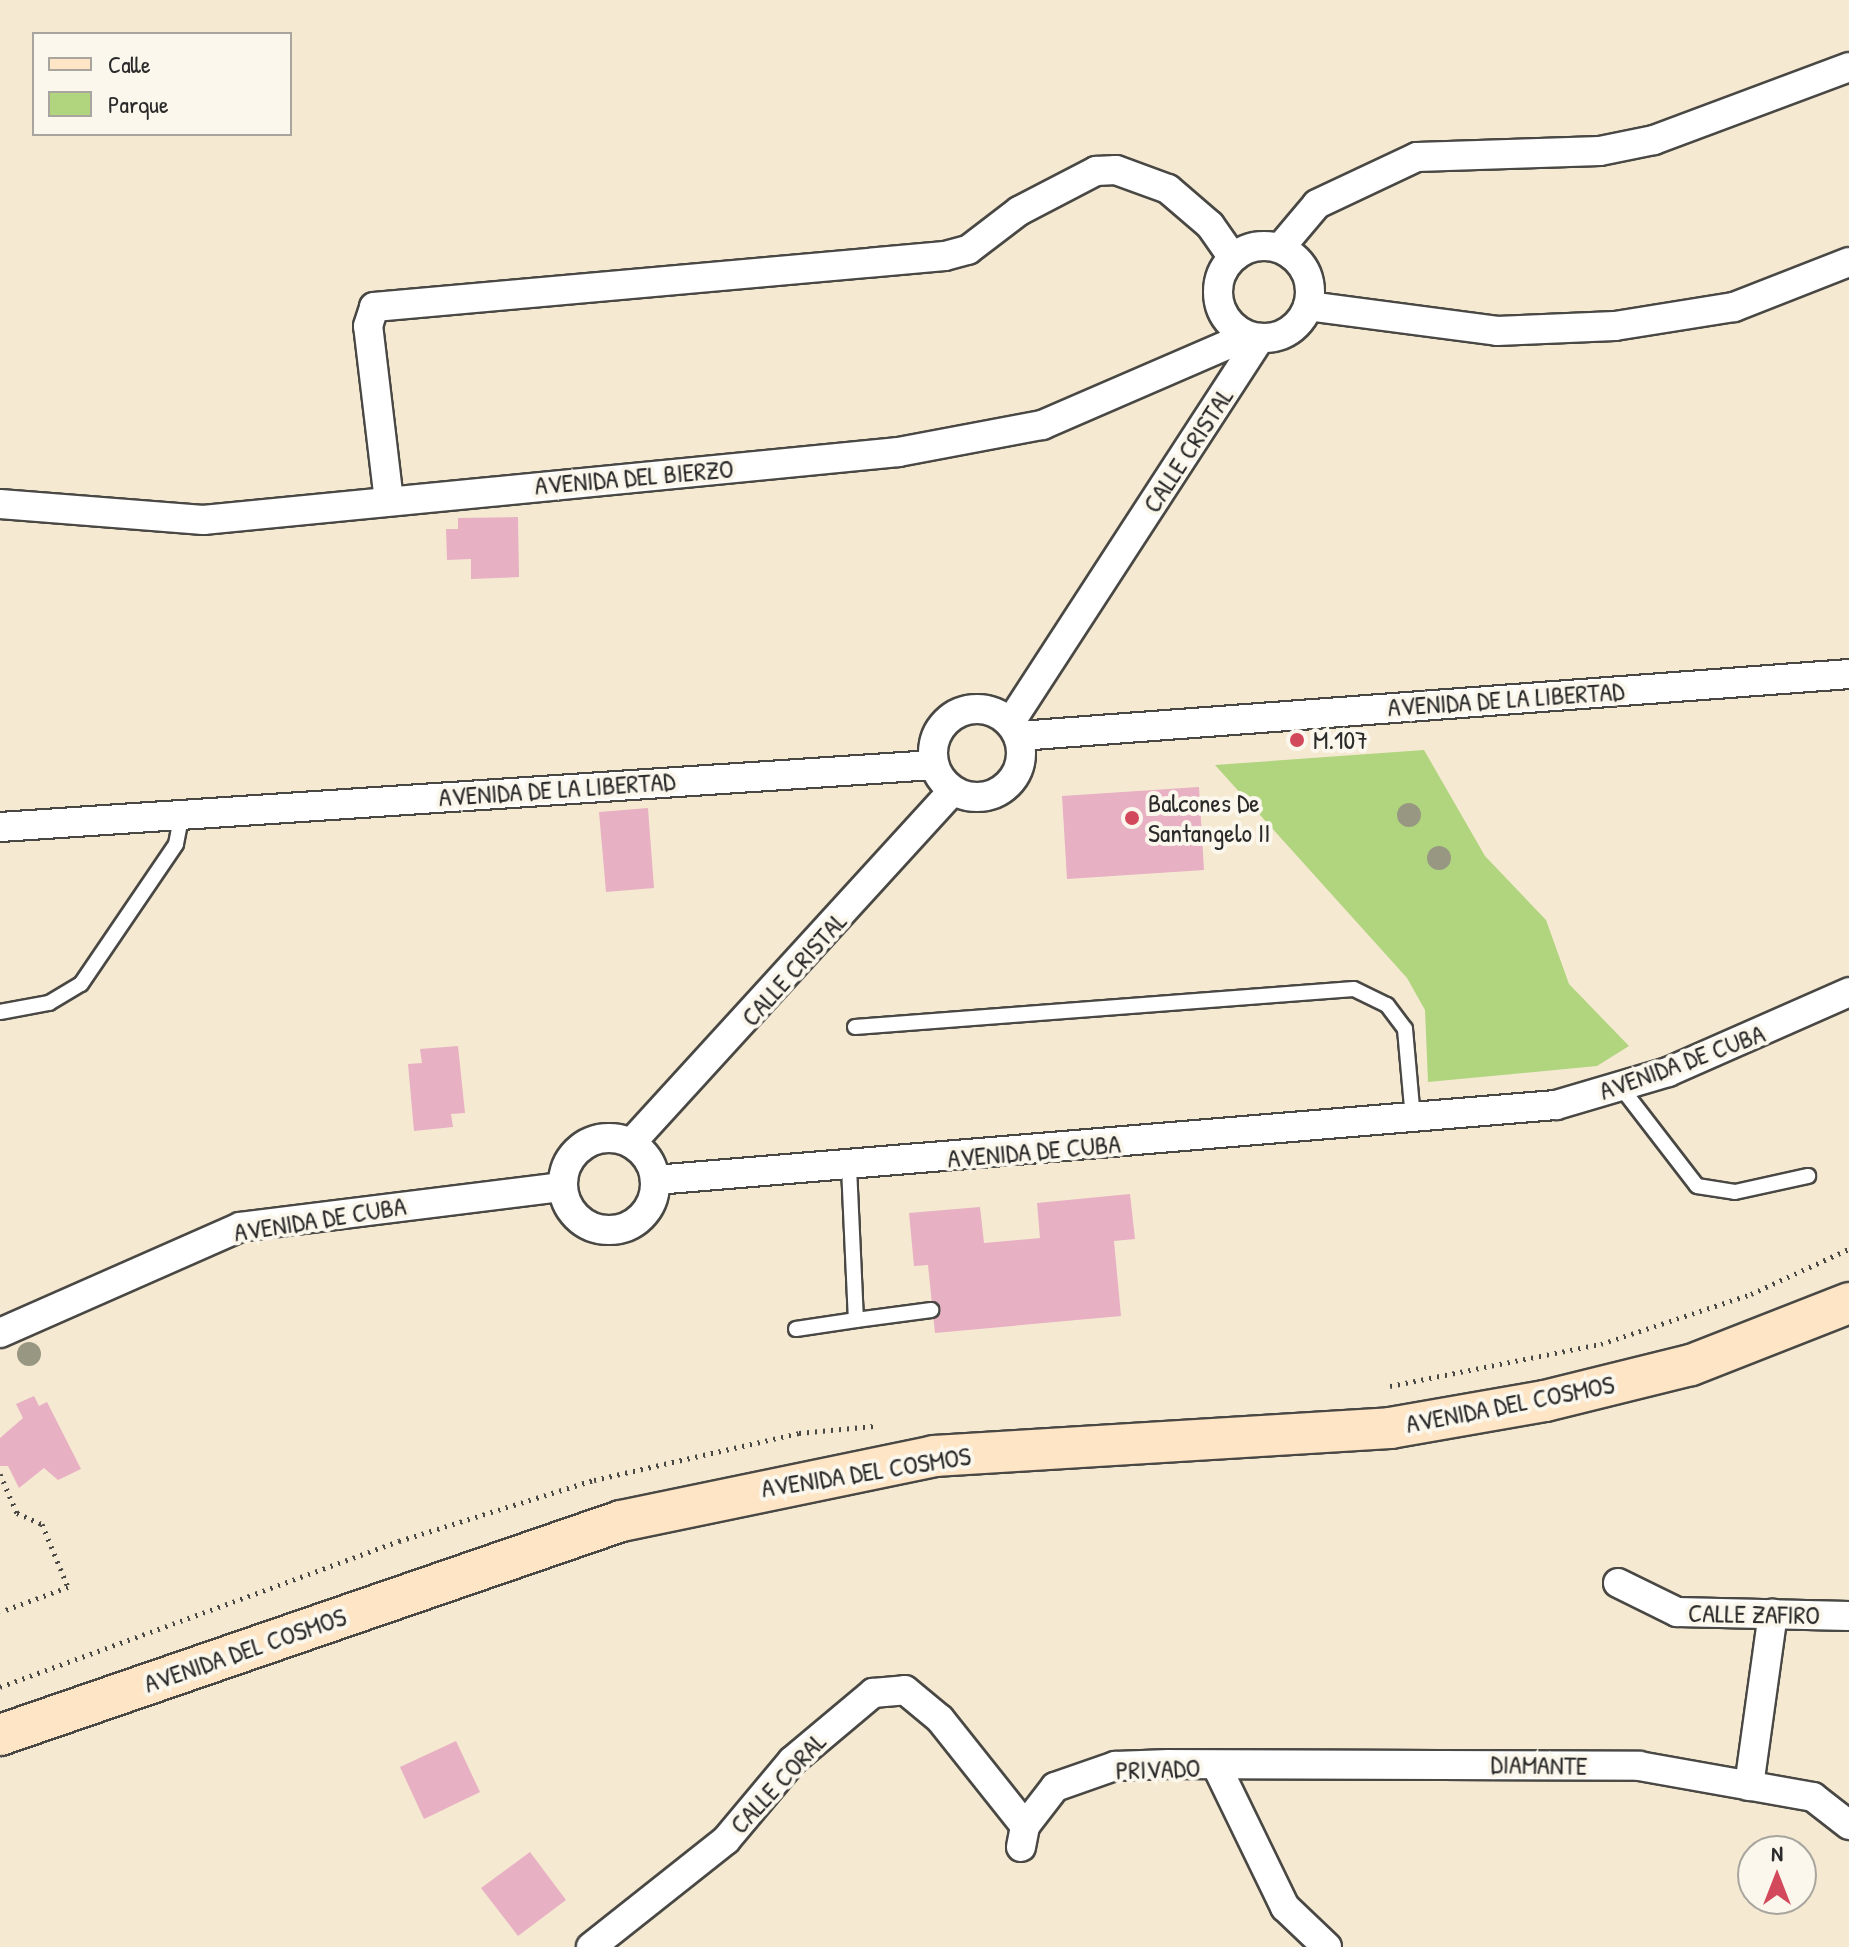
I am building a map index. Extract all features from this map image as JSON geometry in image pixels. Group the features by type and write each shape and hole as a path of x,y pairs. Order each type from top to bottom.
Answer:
{"street":[{"path":"1280,248 1317,204 1417,157 1600,151 1654,140 1849,67"},
{"path":"389,501 368,326 374,307 945,256 968,250 1019,211 1096,171 1116,170 1168,189 1210,225 1233,258"},
{"path":"1264,245 1280,248 1304,268 1308,306 1291,330 1254,337 1234,328 1218,300 1221,273 1233,258 1264,245"},
{"path":"1308,306 1497,331 1615,326 1734,307 1849,262"},
{"name":"AVENIDA DEL BIERZO","path":"0,504 203,520 899,452 1042,425 1254,337"},
{"name":"CALLE CRISTAL","path":"1015,730 1254,337"},
{"name":"AVENIDA DE LA LIBERTAD","path":"1015,730 1849,674"},
{"path":"983,709 1015,730 1022,760 1003,791 989,798 952,791 933,765 934,739 954,715 983,709"},
{"name":"AVENIDA DE LA LIBERTAD","path":"0,827 933,765"},
{"name":"CALLE CRISTAL","path":"632,1142 952,791"},
{"name":"AVENIDA DE CUBA","path":"655,1180 849,1167 1556,1105 1620,1086 1849,992"},
{"path":"596,1140 632,1142 655,1180 648,1210 622,1229 584,1223 563,1187 581,1148 596,1140"},
{"name":"AVENIDA DE CUBA","path":"0,1333 240,1227 563,1187"},
{"name":"AVENIDA DEL COSMOS","path":"0,1735 621,1521 693,1504 934,1456 1390,1428 1545,1401 1691,1365 1849,1303"},
{"name":"CALLE ZAFIRO","path":"1618,1583 1677,1612 1849,1616"},
{"path":"1749,1786 1773,1614"},
{"name":"CALLE CORAL","path":"591,1947 726,1840 792,1761 873,1693 905,1690 940,1719 1023,1836"},
{"name":"PRIVADO","path":"1023,1836 1055,1787 1115,1766 1217,1767"},
{"name":"DIAMANTE","path":"1217,1767 1639,1766 1813,1797 1849,1825"},
{"path":"1217,1767 1285,1907 1327,1947"}],"lane":[{"path":"0,1012 49,1003 81,984 176,844 182,813"},
{"path":"855,1027 1354,989 1387,1005 1405,1029 1413,1119"},
{"path":"1620,1086 1697,1186 1735,1192 1808,1176"},
{"path":"849,1167 856,1320"},
{"path":"796,1329 931,1310"}],"path":[{"path":"0,1474 17,1513 42,1524 68,1587 0,1612"}],"green space":[{"path":"1424,750 1485,856 1546,920 1569,984 1629,1046 1597,1066 1428,1082 1425,1010 1407,978 1215,765"}],"building":[{"path":"518,517 519,577 471,579 471,559 447,560 446,529 458,529 458,518"},
{"name":"Balcones De Santangelo II","path":"1199,787 1204,870 1067,879 1062,796"},
{"path":"648,808 654,888 606,892 599,812"},
{"path":"458,1046 465,1113 451,1114 453,1127 414,1131 408,1064 422,1063 420,1049"},
{"path":"1130,1194 1135,1239 1114,1241 1121,1316 935,1333 928,1265 914,1266 909,1213 980,1207 984,1243 1040,1238 1037,1203"},
{"path":"34,1396 39,1406 47,1402 81,1469 58,1480 44,1468 19,1488 8,1466 0,1466 0,1438 23,1418 16,1404"},
{"path":"456,1741 480,1792 424,1819 400,1767"},
{"path":"530,1852 566,1900 518,1936 481,1888"}],"place":[{"name":"M.107","path":"1297,740"},
{"name":"Balcones De Santangelo II","path":"1132,818"}]}
